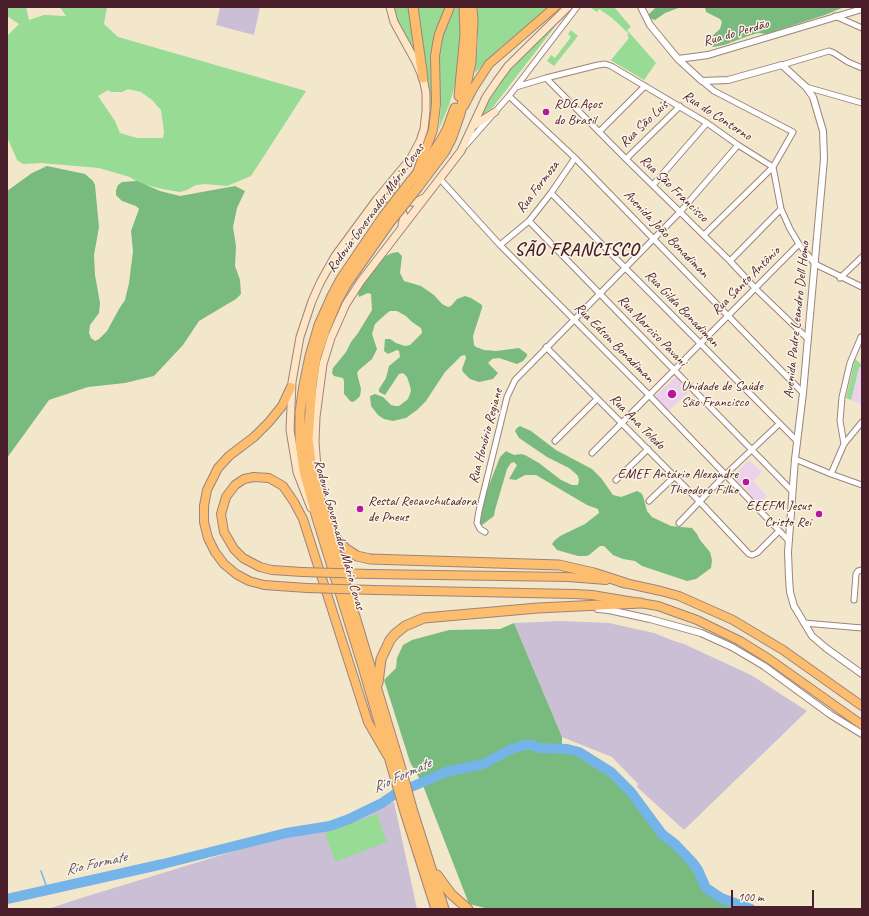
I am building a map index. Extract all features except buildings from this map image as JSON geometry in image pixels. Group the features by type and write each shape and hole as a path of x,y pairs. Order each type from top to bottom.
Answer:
{"highway":[{"path":"413,7 423,78"},
{"name":"Rodovia Governador Mário Covas","path":"436,909 397,771 380,699 319,497 312,470 308,439 312,384 316,357 325,330 340,295 387,220 415,181 442,139 454,114 460,85 465,36 464,7"},
{"name":"Rodovia Governador Mário Covas","path":"415,181 445,151 452,137 460,114 471,62 473,21 472,7"},
{"name":"Rodovia Governador Mário Covas","path":"387,220 349,265 332,296 319,325 310,356 304,385 300,412 300,441 304,471 317,518 364,670 389,759 397,771"},
{"path":"327,524 333,535 342,545 357,556 370,559 559,565 588,571 625,583"},
{"path":"380,699 378,674 384,652 394,634 412,623 424,618 571,606 641,603"},
{"name":"Rodovia Governador Mário Covas","path":"409,812 430,863 444,909"},
{"path":"430,863 451,894 468,909"}],"main road":[{"path":"317,518 309,505 297,472 292,443 290,418 291,387 300,337 317,289 335,256 415,150 424,129 426,111 423,78 394,22 390,7"},
{"path":"415,181 434,130 436,104 435,62 437,44 450,7"},
{"path":"460,114 474,86 489,64 555,7"},
{"path":"319,497 315,442 316,417 323,364 331,338 346,304 361,281 461,150 486,97 508,66 568,7"},
{"path":"473,126 495,112"},
{"path":"397,175 395,186 396,192 404,200 416,202 426,196"},
{"path":"377,199 390,199 400,206 404,216 402,227"},
{"path":"291,387 282,406 269,422 254,437 229,456 214,475 205,498 204,522 208,538 215,552 224,564 236,574 249,581 264,585 307,588 592,595 641,603 684,615 710,625 740,641 769,659 862,725"},
{"path":"389,759 367,718 303,519 283,486 270,478 254,477 244,479 235,485 226,497 221,514 224,532 234,548 244,558 260,567 272,570 302,572 370,574 584,578 625,583 661,590 680,596 733,620 783,650 862,706"}],"street":[{"path":"461,150 509,96 577,7"},
{"path":"641,7 650,25 678,59 714,91 793,132 773,166 704,235"},
{"name":"Rua do Perdão","path":"678,59 708,55 862,9"},
{"path":"836,16 862,28"},
{"path":"702,81 728,80 829,51 862,68"},
{"name":"Rua do Contorno","path":"546,78 605,64 611,66 707,122 738,145 773,166"},
{"name":"Avenida Padre Leandro Dell Homo","path":"782,64 806,87 813,97 823,131 824,159 803,393 792,491 789,541 790,592 794,606 812,636 826,648 860,671"},
{"path":"516,87 546,78"},
{"name":"Rua São Francisco","path":"546,78 652,185 730,260 756,289 808,339"},
{"path":"599,132 646,86"},
{"path":"806,87 862,103"},
{"name":"Avenida João Bonadiman","path":"509,96 575,158 803,393"},
{"name":"Rua São Luís","path":"626,159 680,106"},
{"path":"652,185 707,122"},
{"name":"Rua Honório Regiane","path":"485,532 480,529 477,523 507,397 515,380 680,212 738,145"},
{"name":"Rua Formoza","path":"500,245 529,221 551,193 575,158"},
{"path":"773,166 781,209 799,244 815,264 840,278 862,287"},
{"name":"Rua Edson Bonadiman","path":"440,179 500,245 574,319 789,541"},
{"name":"Rua Gilda Bonadiman","path":"551,193 797,441"},
{"path":"730,260 781,209"},
{"name":"Rua Narciso Pavani","path":"529,221 792,491"},
{"name":"Rua Santo Antônio","path":"592,453 799,244"},
{"path":"840,278 862,257"},
{"path":"844,444 840,421 842,397 850,363 861,337"},
{"name":"Rua Ana Toledo","path":"546,348 700,502 749,554 752,556 757,553 779,531"},
{"path":"555,441 597,398"},
{"path":"831,474 844,444 862,422"},
{"path":"679,523 725,475 779,424"},
{"path":"616,480 648,450"},
{"path":"795,459 862,485"},
{"path":"649,501 674,477"},
{"path":"854,600 856,574 858,571 862,570"},
{"path":"571,606 609,610 650,619 700,633 732,647 764,666 831,715 862,734"},
{"path":"804,623 862,628"}],"shaded area":[{"path":"220,7 260,7 254,35 216,25"},
{"path":"855,359 862,365 862,405 846,398"},
{"name":"Unidade de Saúde São Francisco","path":"676,377 689,392 668,411 654,397"},
{"name":"EMEF Antário Alexandre Theodoro Filho","path":"748,461 750,461 762,472 753,481 767,496 759,504 733,476"},
{"path":"561,621 609,623 654,633 684,644 751,675 807,711 684,830 637,787 638,784 612,757 562,737 514,623"},
{"path":"394,802 417,909 51,909 78,899"}],"green space":[{"path":"7,7 26,7 29,20 44,15 66,16 60,7 107,7 104,24 118,37 306,91 251,176 227,186 205,184 196,185 180,192 139,183 130,177 99,168 41,163 23,164 17,160 7,137 7,36 19,24 7,16","holes":["128,89 141,92 152,100 161,110 164,132 163,138 137,138 120,133 115,121 98,96 108,90 111,92 122,92"]},
{"path":"393,7 409,7 413,48 400,26"},
{"path":"416,7 446,7 435,32 431,55 431,107"},
{"path":"456,7 459,7 461,20 459,60 455,85 439,129 441,105 438,79 439,56 447,22"},
{"path":"478,7 549,7 500,48 475,73 478,42"},
{"path":"614,7 631,27 627,30 656,63 644,80 611,60 629,38 627,35 629,34 612,18 599,9 597,12 591,8"},
{"path":"656,7 681,7 665,13 655,20 647,17"},
{"path":"705,7 853,7 842,8 766,34 759,33 724,45 713,47 709,44 709,41 711,37 720,29 722,22 720,19 706,12"},
{"path":"563,16 493,107 478,119 485,105 507,74"},
{"path":"571,30 578,36 554,66 547,61 551,55 555,58 571,37 568,34"},
{"path":"47,166 85,174 93,181 95,185 99,227 94,255 95,275 100,303 99,313 90,325 89,333 91,338 95,341 107,331 125,300 129,283 133,251 131,231 139,209 136,206 122,201 116,195 118,185 122,182 137,181 160,191 180,196 235,186 245,191 237,208 233,227 236,246 235,266 240,280 241,294 236,299 199,321 183,345 154,376 125,383 88,387 49,400 7,458 7,191 32,173"},
{"path":"398,252 402,256 400,273 404,281 421,286 434,295 442,304 448,307 451,306 457,299 465,296 482,305 473,336 474,345 476,347 484,350 496,351 519,348 527,354 527,356 523,361 517,364 499,358 492,359 488,363 498,373 493,379 479,382 470,379 463,372 462,369 466,358 465,355 461,356 445,372 426,401 417,410 406,418 393,421 384,419 378,415 371,406 370,396 375,394 383,397 391,405 395,406 399,406 408,399 411,391 407,377 403,373 399,374 385,395 379,392 379,389 386,378 389,366 400,357 399,351 397,350 388,354 384,351 385,339 390,339 405,346 410,345 422,333 421,328 406,316 397,311 390,311 375,324 372,334 377,349 372,359 357,373 361,389 360,396 356,400 353,402 350,401 344,394 343,378 334,376 332,373 333,368 346,352 372,310 371,294 368,293 359,297 358,294 360,288 382,258"},
{"path":"855,359 862,365 862,367 859,367 851,400 846,398"},
{"path":"520,426 531,431 556,450 592,469 601,478 613,495 621,497 637,491 643,496 647,511 652,517 671,526 692,528 710,552 712,560 711,568 696,579 687,581 642,566 635,561 623,559 613,555 604,546 600,546 586,556 578,556 557,550 552,544 554,541 560,536 585,524 599,513 598,509 587,505 536,475 525,475 516,480 509,479 517,465 514,462 511,463 507,469 494,516 482,525 479,523 487,490 500,457 506,451 514,455 525,455 539,463 561,480 572,485 578,485 578,476 569,468 547,457 519,438 515,431"},
{"path":"514,623 562,737 562,748 579,752 615,775 631,792 662,834 675,844 698,870 706,888 721,898 751,909 489,909 469,904 422,783 410,762 384,680 396,668 397,658 403,645 412,640 449,630 500,629"},
{"path":"377,814 387,842 335,862 325,833"}],"waterway":[{"name":"Rio Formate","path":"7,899 163,864 286,833 330,826 349,819 382,803 395,794 446,772 484,764 509,750 525,745 531,745 540,748 567,749 579,752 611,772 631,792 662,834 675,844 693,863 698,870 706,888 721,898 751,909"},
{"path":"41,871 47,891"}],"place":[{"name":"RDG Aços do Brasil","path":"546,112"},
{"name":"Unidade de Saúde São Francisco","path":"672,394"},
{"name":"EMEF Antário Alexandre Theodoro Filho","path":"746,482"},
{"name":"Restal Recauchutadora de Pneus","path":"360,509"},
{"name":"EEEFM Jesus Cristo Rei","path":"819,514"}],"district":[{"name":"SÃO FRANCISCO","path":"577,250"}]}
